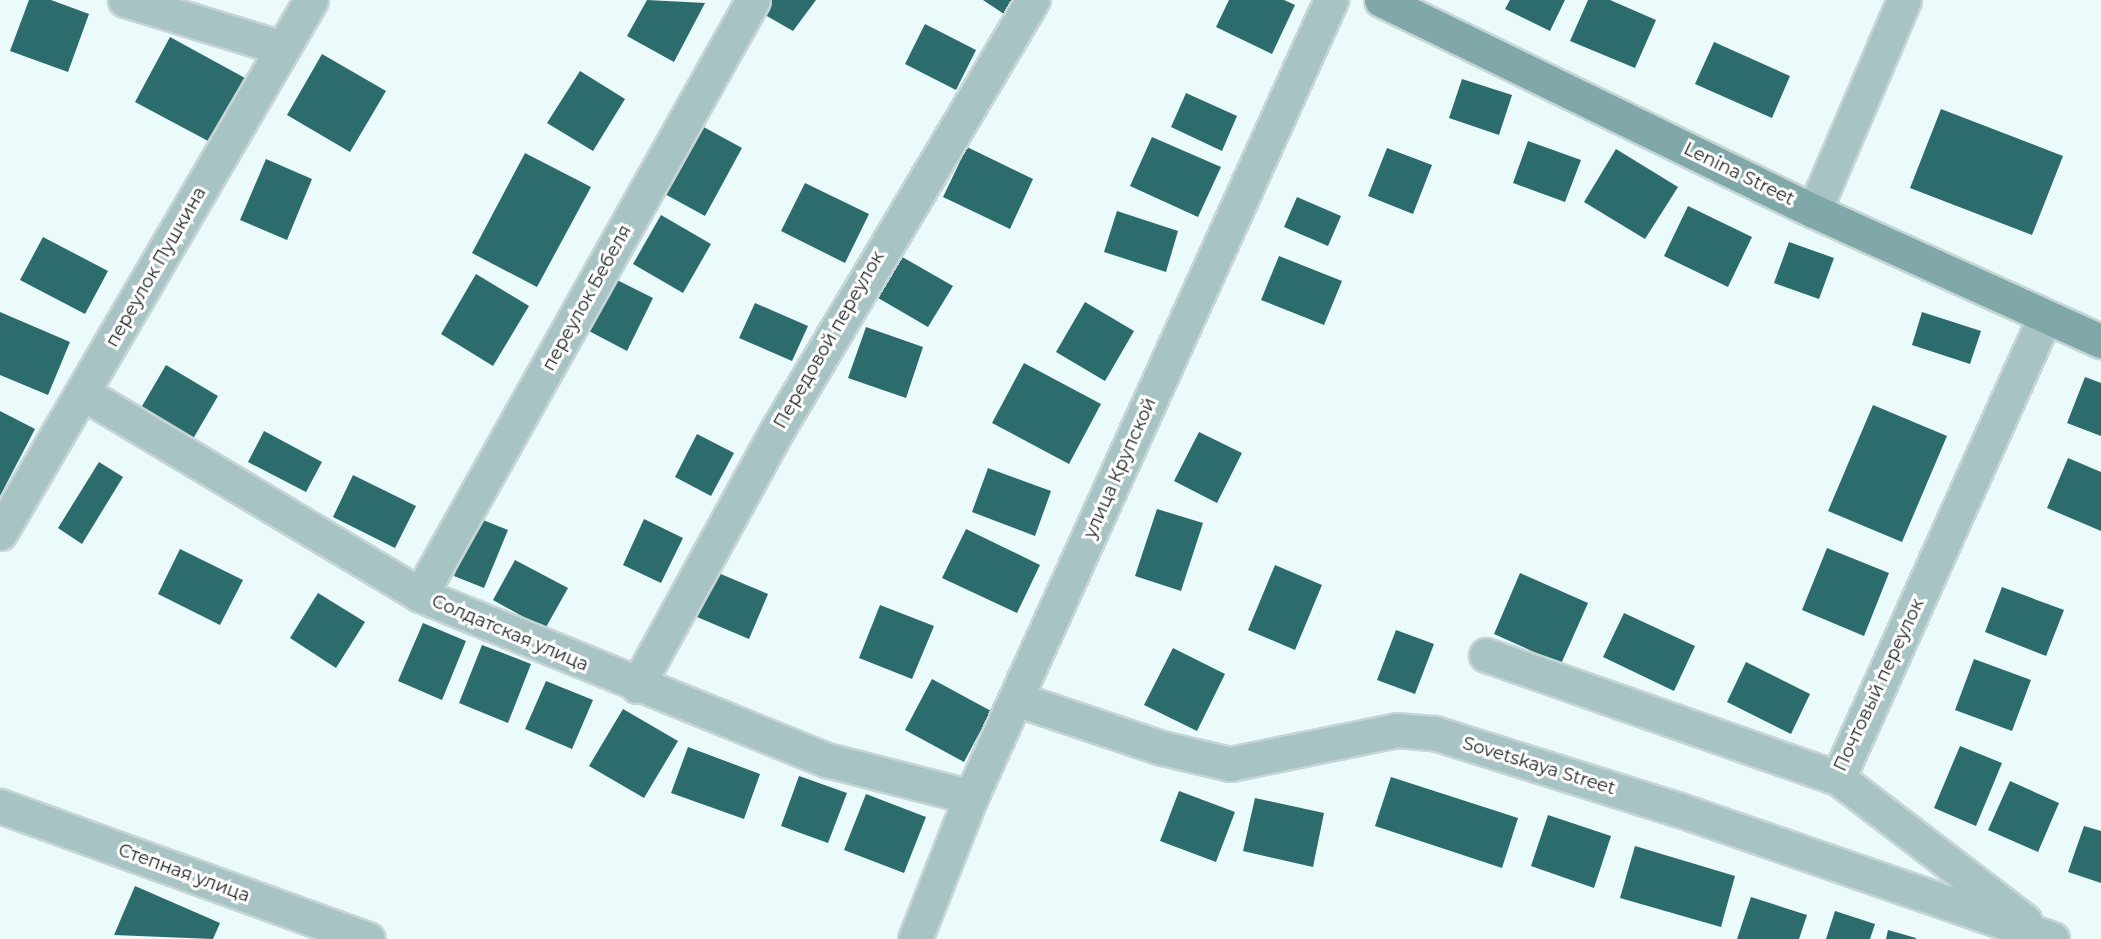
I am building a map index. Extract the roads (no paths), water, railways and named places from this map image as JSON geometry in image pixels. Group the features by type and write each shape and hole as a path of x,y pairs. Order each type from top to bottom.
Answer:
{"main road":[{"name":"Lenina Street","path":"1381,0 1814,211 2044,319 2101,341"}],"street":[{"path":"125,0 282,48"},
{"name":"переулок Пушкина","path":"0,533 311,0"},
{"name":"переулок Бебеля","path":"420,595 753,0"},
{"name":"Передовой переулок","path":"637,686 779,427 1033,0"},
{"name":"улица Крупской","path":"915,939 971,797 1331,0"},
{"path":"1814,211 1904,0"},
{"name":"Почтовый переулок","path":"1486,655 1838,778 2044,319"},
{"name":"Солдатская улица","path":"83,393 420,595 637,686 827,760 971,797"},
{"name":"Sovetskaya Street","path":"1016,699 1162,748 1230,764 1397,730 1434,733 1677,809 2050,938"},
{"path":"1838,778 2050,938"},
{"name":"Степная улица","path":"0,806 368,939"}]}
